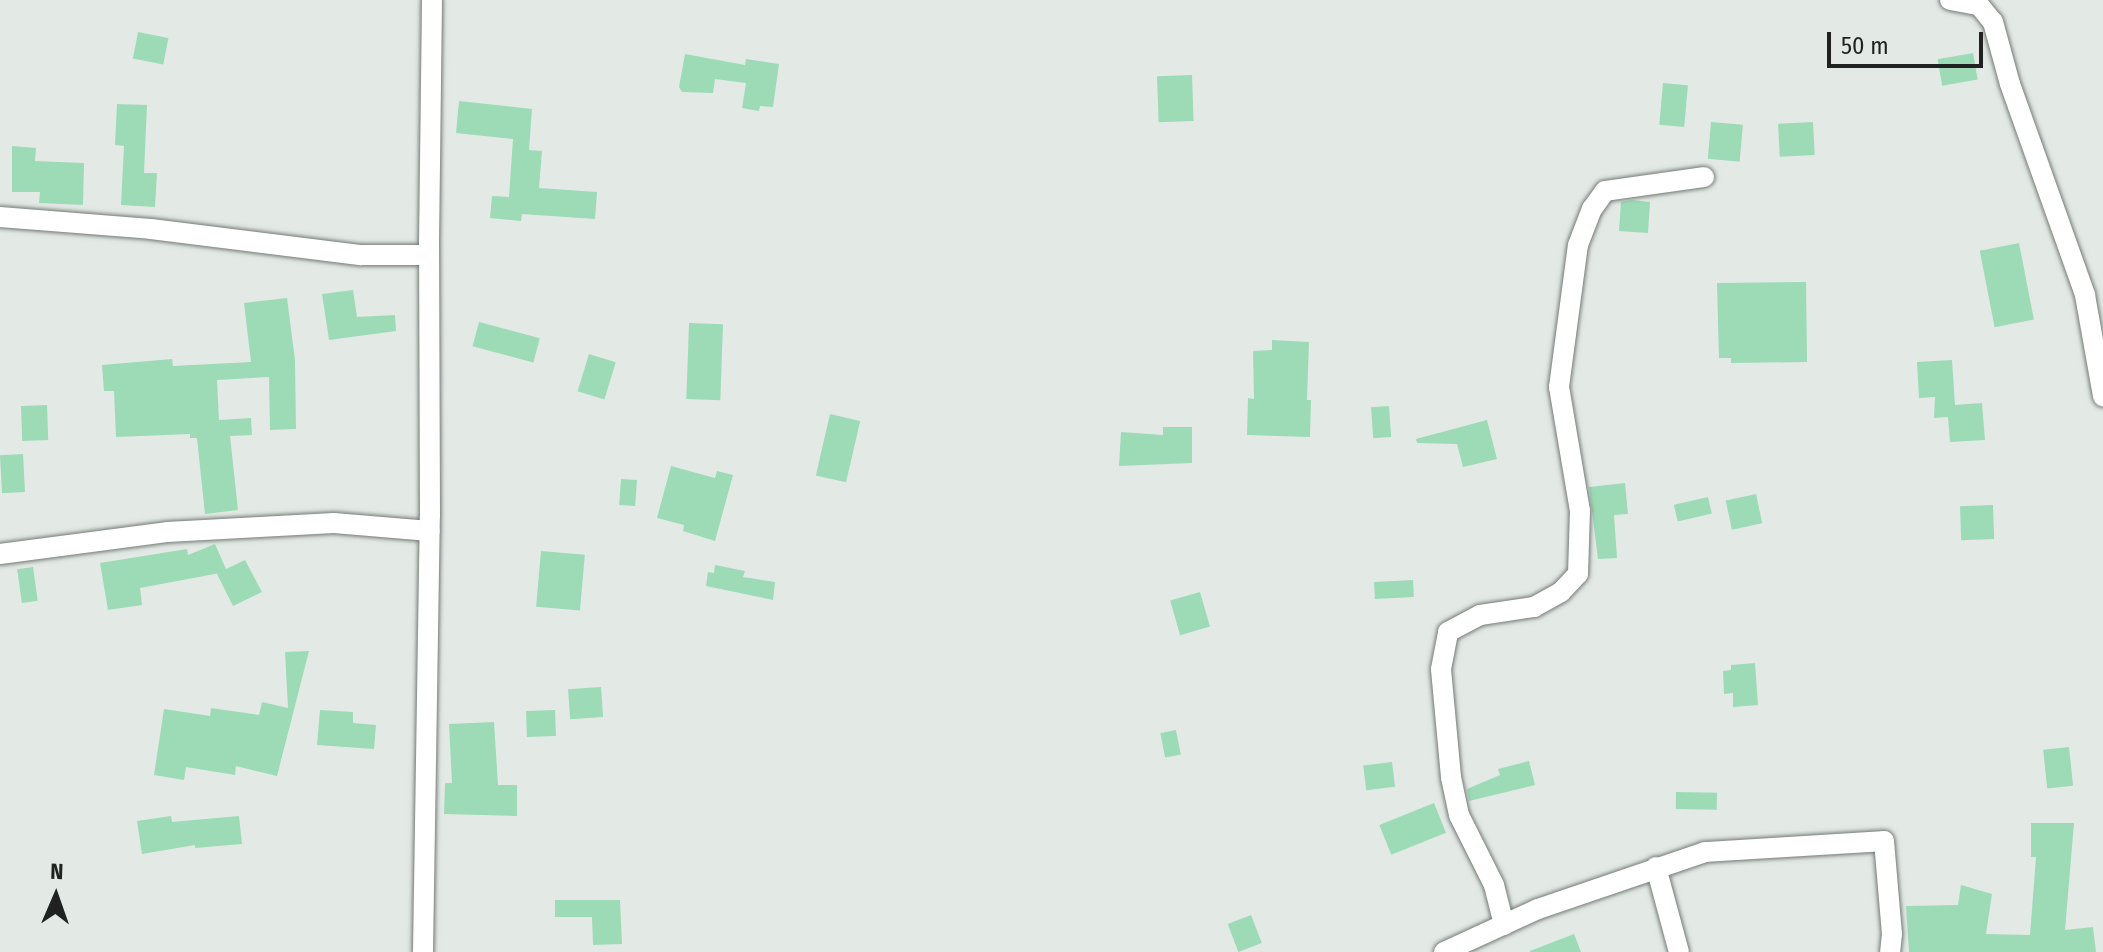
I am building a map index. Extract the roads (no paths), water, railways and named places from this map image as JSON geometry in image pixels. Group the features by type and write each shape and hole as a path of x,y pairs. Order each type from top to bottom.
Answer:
{"street":[{"path":"423,952 430,531 432,0"},
{"path":"1950,0 1979,5 1993,22 2010,84 2085,295 2103,396"},
{"path":"1504,925 1494,885 1459,815 1451,777 1441,669 1448,632 1480,615 1534,607 1561,592 1578,574 1580,511 1559,387 1578,245 1592,209 1605,191 1704,177"},
{"path":"0,217 151,229 361,255 429,255"},
{"path":"0,554 167,532 319,523 430,531"},
{"path":"1444,952 1504,925 1656,867 1705,852 1884,841 1892,934 1890,952"},
{"path":"1656,867 1679,952"}]}
